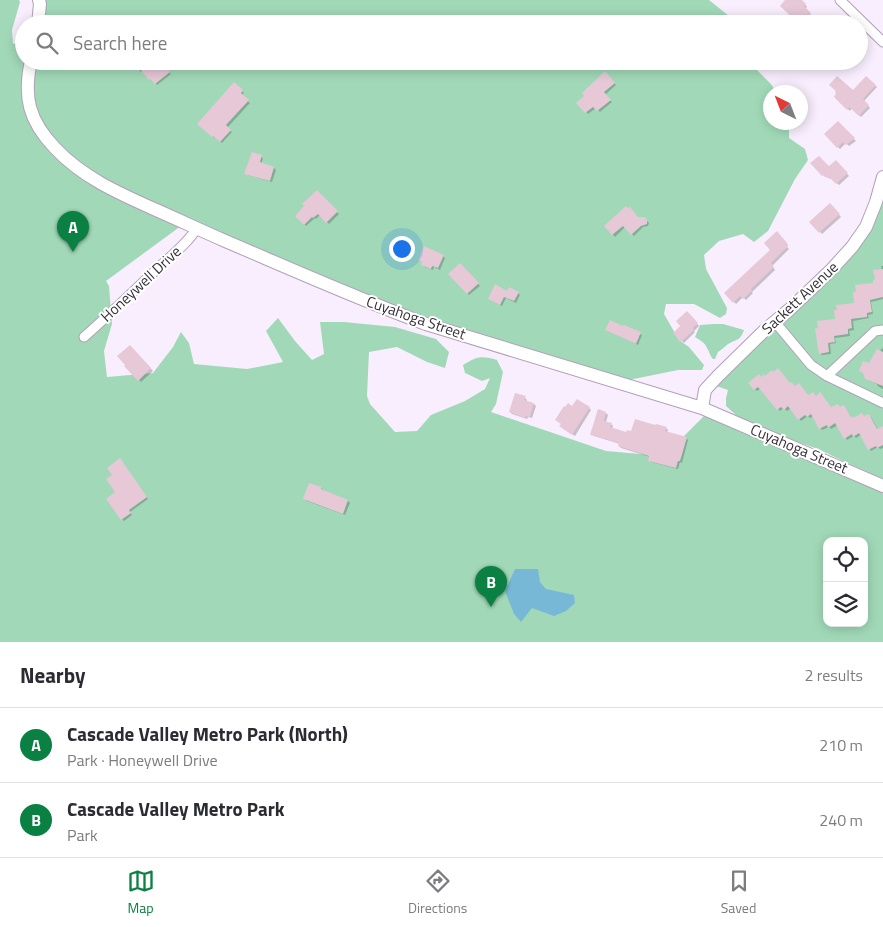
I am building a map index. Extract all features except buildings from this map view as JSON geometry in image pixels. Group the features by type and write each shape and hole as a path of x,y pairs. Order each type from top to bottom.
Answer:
{"street":[{"path":"39,0 39,15"},
{"path":"840,0 855,15"},
{"path":"868,27 883,42"},
{"name":"Cuyahoga Street","path":"29,70 28,96 31,110 42,133 66,159 84,173 114,191 332,287 426,324 702,408 883,486"},
{"name":"Sackett Avenue","path":"702,408 705,390 710,384 736,357 832,269 852,247 866,227 883,177"},
{"name":"Honeywell Drive","path":"84,337 193,235 197,228"},
{"path":"774,322 811,365 827,376 883,403"},
{"path":"827,376 875,331 883,330"}],"green space":[{"path":"0,0 19,0 20,2 12,30 13,44 15,43 15,70 757,70 772,85 763,85 763,130 789,130 789,138 805,149 808,160 795,179 768,231 754,242 743,234 719,241 704,255 706,269 727,308 726,314 720,318 694,304 666,304 664,314 679,340 689,347 704,365 702,370 678,370 619,382 423,323 185,223 106,281 109,286 112,324 104,351 107,377 153,373 173,347 181,332 189,343 194,364 247,369 283,362 266,331 278,318 312,360 324,354 320,322 344,322 395,327 436,339 449,352 445,368 427,362 397,347 369,352 367,396 370,404 395,432 417,431 431,415 465,401 485,389 490,378 482,381 465,373 463,365 483,357 497,360 503,372 496,404 491,412 606,451 652,455 683,437 709,411 883,486 883,642 0,642"},
{"path":"39,0 709,0 728,15 38,15"},
{"path":"883,177 883,480 818,449 743,419 726,406 728,390 710,384 852,247"},
{"path":"723,324 744,330 740,338 728,344 713,359 705,345 695,337 700,325"}],"water":[{"path":"515,569 538,569 540,582 546,589 574,595 575,603 566,611 554,616 532,608 521,622 514,614 505,591"}],"place":[{"name":"Cascade Valley Metro Park (North)","path":"73,252"},
{"name":"Cascade Valley Metro Park","path":"491,607"}]}
